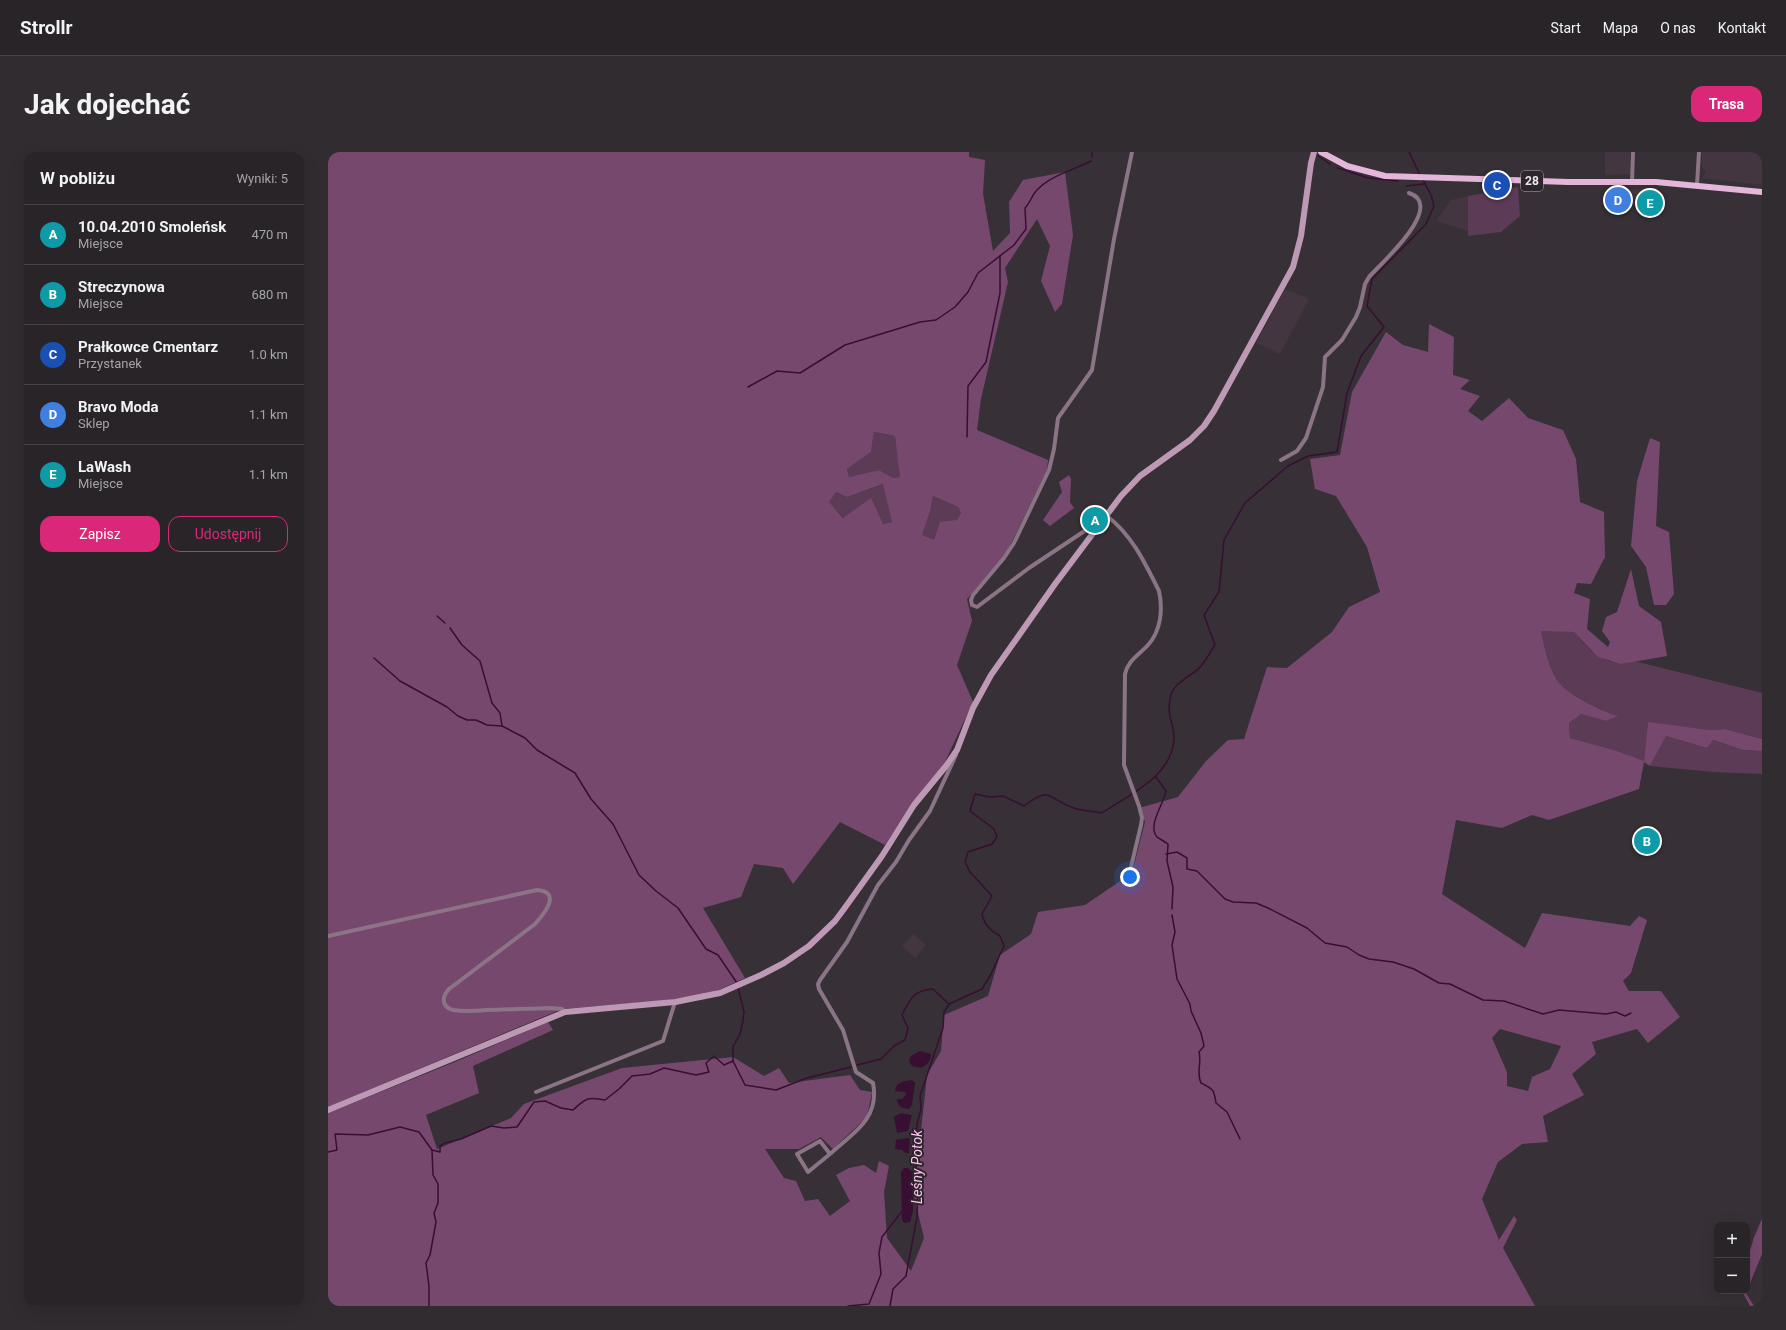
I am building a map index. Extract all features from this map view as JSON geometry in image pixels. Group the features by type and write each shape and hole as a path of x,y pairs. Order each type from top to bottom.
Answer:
{"main road":[{"name":"28","path":"1321,152 1347,166 1385,176 1632,182 1697,185 1762,192"}],"street":[{"path":"1099,526 1088,528 1070,542 1034,564 977,606 972,605 971,600 973,595 1007,555 1014,543 1049,470 1054,449 1058,418 1092,370 1114,239 1132,152"},
{"path":"328,1110 565,1012 675,1002 707,996 732,989 784,963 820,936 844,909 882,856 914,805 932,785 955,752 973,708 989,679 1052,589 1099,526 1132,483 1190,440 1204,426 1219,404 1293,267 1301,236 1311,163 1314,152"},
{"path":"1632,182 1633,152"},
{"path":"1697,185 1699,152"},
{"path":"1281,460 1297,451 1306,438 1323,387 1325,357 1342,340 1356,317 1360,307 1365,284 1369,277 1409,234 1417,221 1420,210 1419,202 1416,196 1409,193"},
{"path":"1107,516 1123,530 1135,546 1159,592 1161,599 1160,616 1156,634 1147,646 1129,663 1125,674 1124,765 1129,783 1139,806 1141,825 1131,867"},
{"path":"830,1154 820,1141 797,1154 808,1172 830,1154 865,1124 873,1108 874,1091 873,1083 856,1072 843,1030 819,989 820,980 847,942 878,885 896,862 909,840 930,811 953,764 956,755 955,752"},
{"path":"328,936 537,890 543,891 547,893 549,899 549,906 545,913 534,924 449,989 444,994 444,1004 448,1008 463,1011 550,1008 562,1009 565,1012"},
{"path":"536,1092 663,1041 675,1002"}],"shaded area":[{"path":"328,152 969,152 969,157 985,160 983,194 993,251 1010,233 1009,202 1023,180 1065,172 1073,235 1062,304 1055,312 1041,281 1050,246 1037,219 1005,268 1008,282 981,399 977,430 1048,460 1047,470 1007,552 967,599 972,621 957,665 973,702 943,766 911,805 885,845 840,822 793,884 783,868 754,864 741,897 703,908 745,978 712,993 661,1001 562,1009 328,1107","holes":["874,432 895,436 900,477 893,478 879,470 849,477 847,469 871,452","883,484 892,522 883,524 871,498 843,518 829,502 836,492 847,497","933,496 958,507 961,513 957,520 940,522 934,540 922,535 930,512"]},
{"path":"1605,152 1630,152 1630,174 1605,175"},
{"path":"1702,152 1762,152 1762,185 1702,178 1706,172 1702,168"},
{"path":"1518,187 1520,216 1501,232 1468,236 1468,196"},
{"path":"1654,189 1653,206 1633,205 1613,212 1613,190"},
{"path":"1468,196 1468,231 1436,221 1451,200"},
{"path":"1285,289 1309,299 1280,354 1256,343"},
{"path":"1429,324 1454,337 1453,375 1470,380 1460,389 1480,396 1468,411 1482,421 1509,398 1528,418 1563,430 1576,459 1580,502 1604,512 1605,557 1591,584 1577,583 1574,593 1590,599 1587,629 1608,647 1610,642 1602,631 1606,617 1617,612 1631,569 1639,606 1661,622 1667,656 1621,664 1598,657 1574,632 1541,631 1551,669 1562,686 1585,702 1618,716 1606,721 1581,714 1569,723 1570,738 1611,749 1644,761 1648,722 1710,730 1725,729 1762,739 1762,751 1743,750 1713,740 1707,748 1666,736 1650,766 1644,762 1639,789 1549,820 1532,815 1502,828 1456,820 1442,894 1525,948 1542,913 1630,926 1639,916 1647,920 1631,973 1623,981 1629,991 1661,991 1680,1017 1648,1043 1637,1029 1592,1042 1596,1054 1572,1074 1584,1095 1543,1116 1548,1142 1522,1144 1498,1162 1482,1199 1499,1240 1514,1216 1517,1220 1503,1248 1535,1306 328,1306 328,1113 455,1062 548,1022 553,1030 473,1066 479,1093 426,1115 437,1149 511,1118 524,1104 622,1068 733,1057 764,1076 779,1068 789,1083 850,1075 860,1090 872,1092 867,1117 833,1149 821,1137 799,1149 765,1149 784,1178 796,1181 805,1201 818,1199 830,1216 850,1201 836,1175 849,1168 864,1165 876,1173 879,1161 889,1166 884,1192 887,1238 911,1271 924,1238 914,1196 927,1075 941,1051 944,1015 988,996 1000,955 1031,934 1038,912 1085,905 1132,873 1145,822 1139,808 1178,797 1206,761 1228,740 1244,739 1267,667 1287,668 1332,632 1349,607 1380,592 1367,547 1336,496 1315,489 1310,459 1340,455 1352,392 1386,332 1403,345 1428,352","holes":["1500,1029 1561,1046 1550,1069 1532,1077 1528,1091 1507,1086 1507,1072 1492,1038"]},
{"path":"874,432 895,436 901,477 893,478 879,470 849,477 847,469 871,452"},
{"path":"1650,438 1660,442 1656,526 1669,532 1674,594 1666,605 1654,605 1646,567 1631,546 1637,481"},
{"path":"1069,475 1071,479 1070,502 1074,508 1050,526 1043,520 1062,492 1059,482"},
{"path":"884,484 892,522 883,524 844,518 828,502 836,492 847,497"},
{"path":"933,496 958,507 961,513 957,520 934,541 922,535 930,512"},
{"path":"1541,631 1574,632 1587,647 1606,660 1614,662 1634,661 1762,693 1762,739 1725,729 1710,730 1648,723 1644,762 1611,749 1570,738 1569,723 1581,714 1606,721 1617,716 1593,706 1576,696 1568,691 1557,680 1545,650"},
{"path":"1666,736 1707,748 1712,740 1743,750 1762,751 1762,774 1713,772 1650,766"},
{"path":"913,934 926,945 915,958 902,946"},
{"path":"920,1051 931,1054 928,1062 921,1068 912,1066 909,1061 911,1056"},
{"path":"912,1080 915,1083 912,1105 909,1109 901,1107 897,1099 902,1099 906,1095 905,1092 895,1091 896,1088 901,1082"},
{"path":"901,1113 912,1115 908,1131 897,1133 894,1117"},
{"path":"910,1139 909,1153 895,1149 896,1140"},
{"path":"904,1168 908,1168 913,1172 913,1211 910,1222 904,1223 902,1220 901,1172"},
{"path":"1762,1219 1762,1254 1750,1284 1750,1251"},
{"path":"1744,1294 1747,1294 1754,1306 1750,1306"}],"waterway":[{"path":"1092,152 1092,157"},
{"path":"1409,152 1420,175"},
{"path":"1318,156 1330,164"},
{"path":"748,387 777,371 800,373 845,345 920,322 936,320 955,307 968,292 978,273 1014,245 1026,229 1025,208 1037,190 1049,180 1091,161"},
{"path":"1338,168 1368,178 1398,181"},
{"path":"857,1065 881,1059 894,1046 905,1040 908,1028 902,1015 910,1000 917,993 933,989 949,1004 982,989 1004,946 1000,936 986,925 982,914 992,896 970,872 965,862 968,852 992,844 997,837 994,829 970,811 975,794 990,797 1003,796 1024,806 1040,796 1045,795 1077,809 1102,813 1147,783 1165,764 1171,753 1174,740 1169,708 1169,702 1173,690 1180,682 1198,670 1215,645 1204,615 1219,592 1224,540 1245,503 1288,466 1308,456 1337,452 1347,393 1361,356 1384,327 1367,306 1372,279 1426,224 1434,206 1431,195 1423,180"},
{"path":"1406,186 1425,184"},
{"path":"967,437 968,386 986,362 1000,293 1000,256"},
{"path":"437,616 445,623"},
{"path":"450,628 462,645 480,661 492,703 500,713 502,726"},
{"path":"374,658 400,681 447,707 458,716 467,720 476,720 487,725 502,726 525,738 537,750 575,773 591,799 613,824 639,875 656,891 678,908 706,949 718,955 737,983"},
{"path":"1156,777 1166,791 1157,814 1154,832 1157,837 1168,844 1167,861 1173,887 1172,909"},
{"path":"1166,854 1177,852 1187,858 1187,869 1197,871 1225,899 1233,902 1256,903 1307,928 1325,943 1347,947 1359,955 1369,959 1393,962 1414,969 1439,983 1450,984 1483,1000 1504,1001 1543,1014 1559,1010 1606,1014 1616,1012 1625,1016 1631,1013"},
{"path":"1172,915 1175,932 1172,945 1177,979 1190,1004 1191,1011 1201,1033 1204,1046 1199,1052 1199,1072 1201,1083 1212,1090 1216,1103 1227,1112 1240,1139"},
{"path":"733,1061 733,1047 740,1034 744,1012 738,987"},
{"name":"Leśny Potok","path":"890,1306 893,1289 906,1276 917,1217 918,1178 915,1162 917,1124 921,1109 920,1096 943,1028 944,1012 949,1004"},
{"path":"328,1152 337,1150 335,1134 368,1135 400,1127 419,1132 432,1150 440,1152 440,1146 445,1143 461,1139 491,1126 504,1128 517,1127 534,1102 545,1101 561,1108 573,1110 587,1099 595,1098 605,1100 632,1076 650,1074 664,1068 696,1075 709,1072 706,1063 714,1056 724,1065 733,1061 745,1085 776,1090 807,1078 851,1067"},
{"path":"429,1306 429,1286 426,1263 430,1255 436,1222 434,1213 438,1203 438,1184 433,1175 432,1150"},
{"path":"848,1306 869,1304 881,1274 879,1253 882,1237 903,1210"}],"place":[{"name":"Prałkowce Cmentarz","path":"1497,185"},
{"name":"Bravo Moda","path":"1618,200"},
{"name":"LaWash","path":"1650,203"},
{"name":"10.04.2010 Smoleńsk","path":"1095,520"},
{"name":"Streczynowa","path":"1647,841"}]}
